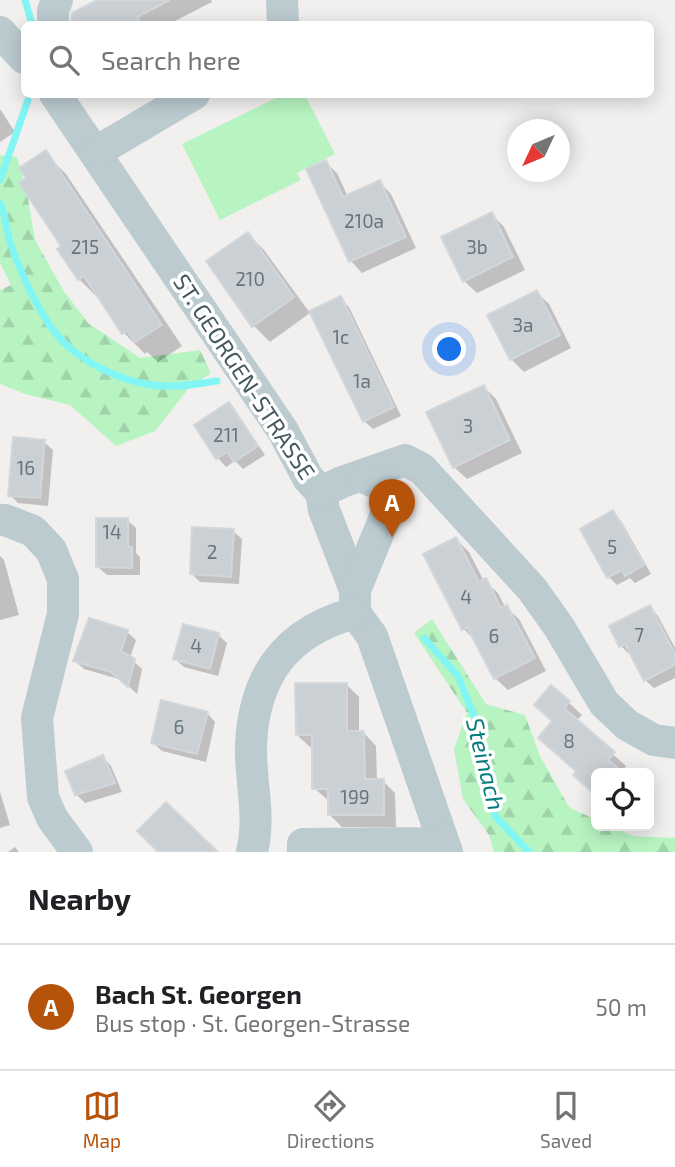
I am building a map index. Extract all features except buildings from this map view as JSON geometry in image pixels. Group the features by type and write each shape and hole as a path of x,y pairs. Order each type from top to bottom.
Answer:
{"street":[{"path":"52,21 57,0"},
{"path":"282,0 283,21"},
{"path":"0,32 21,55"},
{"name":"ST. GEORGEN-STRASSE","path":"58,98 284,431 308,478 321,492 324,510 355,601 372,636 445,846"},
{"path":"96,152 187,98"},
{"path":"321,492 341,482 405,460 422,469 532,589 559,627 604,703 628,725 654,740 675,743"},
{"path":"252,852 257,813 251,746 255,715 262,692 283,651 302,635 335,618 355,601 388,510 388,499 380,484 362,477"},
{"path":"0,520 33,531 51,550 63,579 63,614 37,718 43,797 52,818 77,852"},
{"path":"303,848 427,843 445,846"}],"green space":[{"path":"276,98 307,98 335,154 297,173 301,180 220,220 182,144"},
{"path":"0,155 17,157 27,193 35,240 63,290 88,323 140,358 200,350 211,373 189,388 155,431 116,446 70,405 25,394 0,384 0,290 11,285 0,263"},
{"path":"432,619 486,704 525,715 540,756 569,807 591,818 591,831 622,831 633,836 675,838 675,852 494,852 489,835 463,799 454,749 467,713 414,633"}],"waterway":[{"path":"25,0 31,21"},
{"path":"0,180 28,100"},
{"name":"Steinach","path":"0,203 11,245 32,295 48,323 72,349 103,370 138,382 174,386 217,381"},
{"name":"Steinach","path":"424,638 458,676 478,726 485,781 495,816 529,852"}],"place":[{"name":"Bach St. Georgen","path":"392,537"}]}
